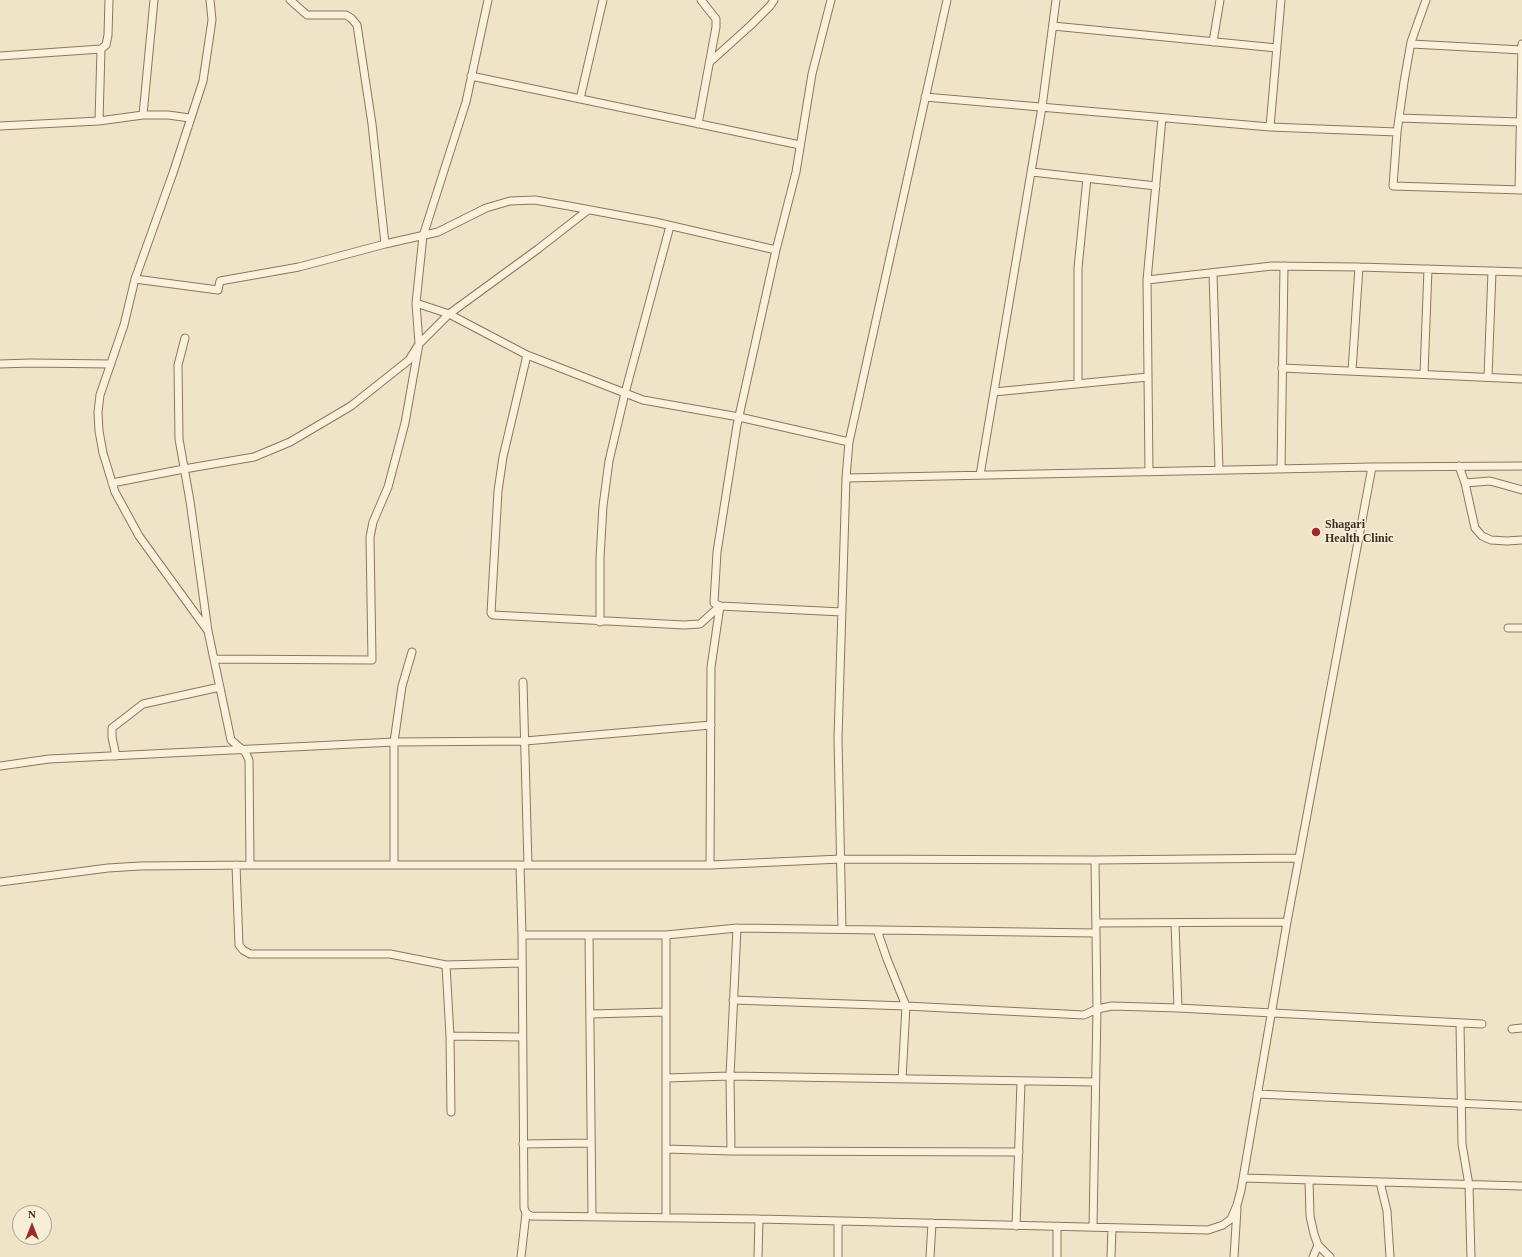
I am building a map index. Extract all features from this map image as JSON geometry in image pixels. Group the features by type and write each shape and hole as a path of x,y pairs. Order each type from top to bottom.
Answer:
{"street":[{"path":"0,56 101,49 106,44 108,35 109,0"},
{"path":"143,115 154,0"},
{"path":"208,631 139,536 114,492 103,453 99,431 98,412 100,395 124,325 135,279 173,173 202,81 211,37 212,20 210,0"},
{"path":"290,0 307,15 346,15 352,18 357,25 372,124 385,244"},
{"path":"214,659 372,660 370,537 373,522 388,487 405,423 419,344 416,303 422,236 466,102 488,0"},
{"path":"580,99 603,0"},
{"path":"698,124 716,27 716,20 701,0"},
{"path":"710,62 751,25 774,0"},
{"path":"831,0 812,74 796,172 776,250 739,417 717,552 714,603 720,606 842,612"},
{"path":"842,929 838,738 848,442 947,0"},
{"path":"980,475 1032,172 1056,0"},
{"path":"1213,42 1220,0"},
{"path":"1270,127 1281,0"},
{"path":"1426,0 1412,44 1404,82 1397,132 1393,186 1520,190 1522,44"},
{"path":"1052,26 1277,48"},
{"path":"1412,44 1522,50"},
{"path":"99,122 101,49"},
{"path":"471,76 800,145"},
{"path":"925,97 1270,127 1397,132"},
{"path":"0,126 99,122 143,115 168,115 190,118"},
{"path":"1149,472 1147,280 1162,118"},
{"path":"1399,118 1520,122"},
{"path":"1032,172 1156,186"},
{"path":"1078,384 1078,268 1087,178"},
{"path":"135,279 218,290 220,281 299,267 385,244 438,232 486,208 510,202 535,200 670,226 776,250"},
{"path":"112,483 184,468 254,457 290,442 352,406 409,360 419,344 448,314 538,249 588,210"},
{"path":"600,622 600,558 603,506 609,461 625,393 670,226"},
{"path":"1147,280 1272,266 1522,272"},
{"path":"1281,468 1284,266"},
{"path":"1352,371 1359,267"},
{"path":"1424,374 1428,269"},
{"path":"1488,377 1492,271"},
{"path":"1213,273 1219,470"},
{"path":"416,303 448,314 527,355 643,400 739,417 848,442"},
{"path":"185,338 178,365 177,385 179,439 190,501 208,631 231,740 249,760 250,865"},
{"path":"527,355 504,457 498,491 491,613 496,616 684,625 700,624 720,606"},
{"path":"0,364 111,364"},
{"path":"1282,368 1522,379"},
{"path":"994,392 1148,377"},
{"path":"846,478 1372,466 1522,466"},
{"path":"1234,1257 1238,1205 1271,1013 1372,466"},
{"path":"1459,466 1465,483 1475,528 1482,536 1491,540 1522,540"},
{"path":"1465,483 1490,481 1522,490"},
{"path":"710,865 711,667 720,606"},
{"path":"1508,628 1522,628"},
{"path":"394,865 394,742 402,686 412,652"},
{"path":"523,682 528,865"},
{"path":"116,756 112,737 112,728 143,704 220,687"},
{"path":"0,766 49,759 394,742 525,741 711,726"},
{"path":"0,882 108,868 236,865 710,865 841,859 1095,860 1299,858"},
{"path":"1093,1227 1097,1009 1095,860"},
{"path":"236,865 240,944 243,950 250,954 390,954 446,965 522,963"},
{"path":"520,865 524,1208 526,1213 521,1257"},
{"path":"1096,923 1287,922"},
{"path":"1175,923 1178,1008"},
{"path":"731,1151 730,1076 738,928"},
{"path":"522,935 666,935 738,928 1095,932"},
{"path":"877,930 906,1006 902,1080"},
{"path":"590,935 592,1216"},
{"path":"666,935 666,1217"},
{"path":"446,965 450,1036 451,1112"},
{"path":"733,1000 906,1006 1084,1015 1097,1009 1112,1006 1178,1008 1482,1024"},
{"path":"590,1014 666,1012"},
{"path":"1460,1023 1462,1144 1469,1185 1471,1257"},
{"path":"1512,1030 1522,1028"},
{"path":"450,1036 522,1037"},
{"path":"666,1078 730,1076 1021,1082 1095,1082"},
{"path":"1016,1226 1021,1082"},
{"path":"1257,1094 1522,1106"},
{"path":"523,1144 591,1143"},
{"path":"666,1149 731,1151 1019,1152"},
{"path":"1243,1178 1522,1186"},
{"path":"1310,1180 1310,1216 1318,1245 1330,1257"},
{"path":"1380,1182 1387,1211 1390,1257"},
{"path":"526,1213 531,1216 666,1217 1208,1230 1223,1224 1230,1219 1238,1205"},
{"path":"758,1257 759,1219"},
{"path":"838,1221 838,1257"},
{"path":"930,1257 932,1223"},
{"path":"1057,1227 1057,1257"},
{"path":"1111,1257 1112,1228"},
{"path":"1313,1257 1318,1245"}],"place":[{"name":"Shagari Health Clinic","path":"1316,532"}]}
